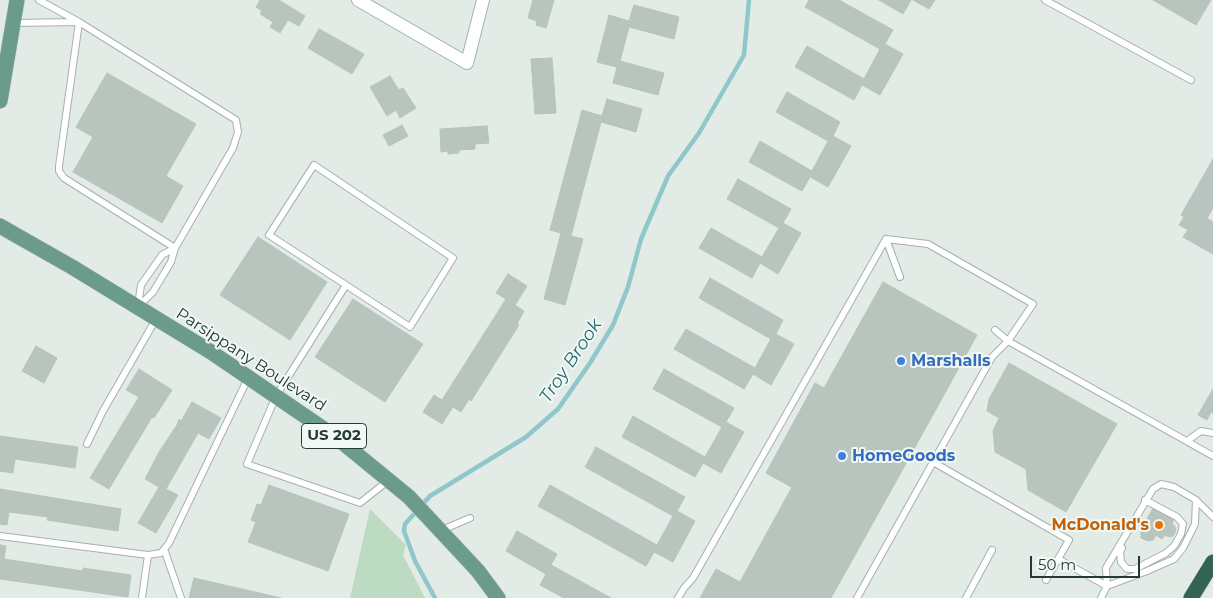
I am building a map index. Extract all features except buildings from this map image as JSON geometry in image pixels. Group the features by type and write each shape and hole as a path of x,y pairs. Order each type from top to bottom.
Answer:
{"highway":[{"path":"1191,598 1213,562"}],"main road":[{"path":"1,92 9,32 17,0"},
{"name":"Parsippany Boulevard","path":"0,226 72,267 211,352 337,438 409,497 478,571 498,598"}],"street":[{"path":"358,0 467,63 484,0"}],"lane":[{"path":"39,0 79,22 236,120 238,132 233,148 175,248 171,262 153,292 138,307"},
{"path":"1045,0 1191,80"},
{"path":"9,32 79,22"},
{"path":"79,22 58,166 59,171 64,178 175,248"},
{"path":"314,165 454,258 410,327 346,285 268,235 314,165"},
{"path":"886,239 900,277"},
{"path":"857,598 992,357 1008,340 1033,304 928,244 886,239"},
{"path":"678,598 693,578 886,239"},
{"path":"138,307 141,285 162,255 175,248"},
{"path":"346,285 276,396 247,464 360,503 389,480"},
{"path":"87,444 103,411 156,318"},
{"path":"995,330 1008,340 1213,456"},
{"path":"0,536 148,555 161,553 169,543 248,377"},
{"path":"1187,441 1201,431 1213,433"},
{"path":"933,462 1069,540 1046,580"},
{"path":"1101,598 1107,586 1106,568 1153,489 1161,484 1174,487 1196,500 1213,517"},
{"path":"1124,540 1120,553 1121,562 1127,569 1135,569 1166,553 1174,546 1181,534 1183,524 1177,518 1145,500"},
{"path":"1058,559 1107,586 1136,576 1174,559 1183,548 1195,524 1196,500"},
{"path":"437,526 470,518"},
{"path":"164,549 181,598"},
{"path":"966,598 992,550"},
{"path":"142,598 148,555"},
{"path":"1136,576 1148,562"}],"green space":[{"path":"370,509 406,545 403,555 425,598 350,598"}],"waterway":[{"name":"Troy Brook","path":"435,598 415,561 404,531 405,524 430,496 526,437 558,409 590,363 613,325 628,287 641,239 668,176 699,133 744,55 749,0"}],"place":[{"name":"Marshalls","path":"901,361"},
{"name":"HomeGoods","path":"842,456"},
{"name":"McDonald's","path":"1159,525"}]}
